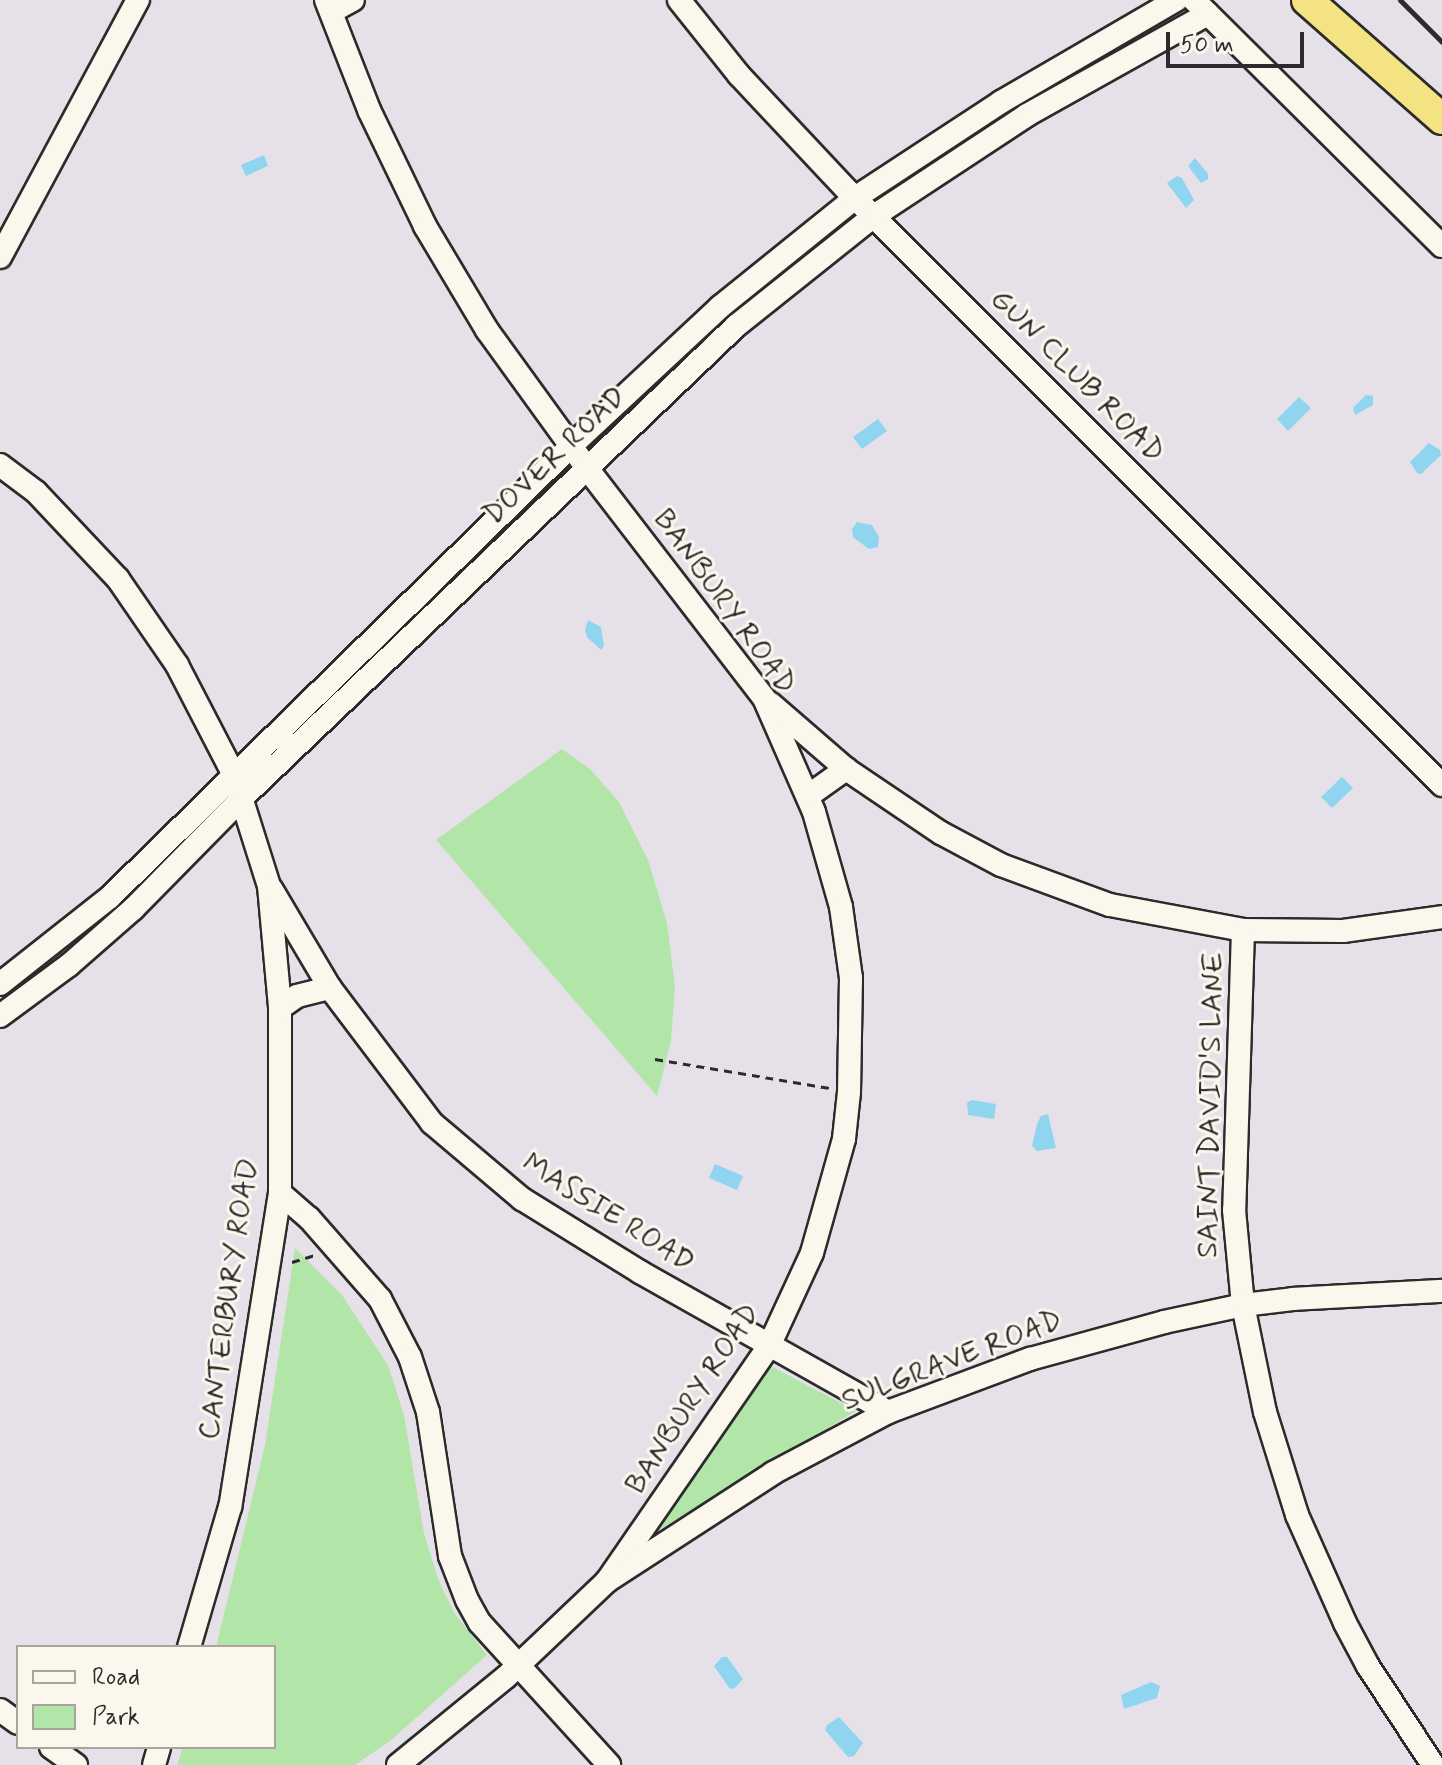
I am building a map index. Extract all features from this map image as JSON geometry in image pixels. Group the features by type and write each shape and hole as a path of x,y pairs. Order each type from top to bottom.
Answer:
{"highway":[{"path":"1307,0 1442,119"},
{"path":"1334,0 1442,109"}],"street":[{"path":"0,257 138,0"},
{"path":"328,6 353,0"},
{"name":"GUN CLUB ROAD","path":"679,0 739,75 855,198 1442,785"},
{"name":"DOVER ROAD","path":"0,984 110,897 571,446 720,307 855,198 1001,102 1176,0"},
{"name":"BANBURY ROAD","path":"328,6 370,112 425,226 487,330 586,467 764,698 808,796 838,895 847,950 853,1033 849,1092 844,1139 812,1253 769,1346 607,1581"},
{"path":"1201,7 1442,246"},
{"name":"DOVER ROAD","path":"0,1016 69,965 133,909 243,797 736,326 874,216 1027,115 1201,7"},
{"name":"CANTERBURY ROAD","path":"0,465 36,492 118,579 177,665 234,775 269,886 280,1008 280,1193 230,1507 190,1645"},
{"path":"764,698 846,769 900,808 1001,865 1110,905 1243,930 1343,931 1442,917"},
{"path":"808,796 846,769"},
{"name":"MASSIE ROAD","path":"269,886 330,988 432,1123 522,1199 769,1346 888,1412"},
{"name":"SAINT DAVID'S LANE","path":"1243,930 1234,1196 1243,1305 1265,1412 1297,1515 1315,1561 1368,1666 1433,1765"},
{"path":"280,1008 297,996 330,988"},
{"path":"280,1193 309,1218 380,1299 410,1357 428,1412 450,1556 456,1576 480,1623 609,1765"},
{"name":"SULGRAVE ROAD","path":"398,1765 519,1664 607,1581 773,1473 888,1412 970,1379 1095,1338 1243,1305 1442,1291"},
{"path":"54,1749 76,1765"}],"path":[{"path":"655,1059 849,1092"},
{"path":"292,1262 322,1255"}],"green space":[{"path":"562,749 591,770 619,802 648,860 667,923 675,987 671,1041 657,1096 436,840"},
{"path":"295,1248 342,1295 388,1365 404,1415 424,1533 438,1579 455,1614 487,1655 390,1741 355,1765 177,1765 182,1749 276,1749 276,1645 216,1645 265,1445"},
{"path":"767,1364 856,1411 647,1537"}],"water":[{"path":"264,155 268,166 246,176 241,165"},
{"path":"1195,158 1208,174 1208,179 1201,183 1188,166"},
{"path":"1177,176 1182,178 1194,200 1186,208 1167,183"},
{"path":"1366,395 1373,396 1373,405 1355,415 1353,408"},
{"path":"1299,397 1311,408 1288,431 1277,419"},
{"path":"878,419 887,431 862,449 853,437"},
{"path":"1429,443 1440,450 1441,455 1421,474 1417,473 1410,462"},
{"path":"857,522 872,525 879,537 878,547 869,549 853,537 852,529"},
{"path":"588,620 601,627 604,646 601,650 587,637 585,630"},
{"path":"1342,777 1353,788 1332,808 1321,797"},
{"path":"971,1100 996,1104 994,1119 968,1115 967,1103"},
{"path":"1048,1114 1056,1148 1037,1151 1032,1146 1037,1124 1041,1116"},
{"path":"715,1164 743,1176 737,1190 709,1178"},
{"path":"722,1657 727,1657 743,1679 735,1688 730,1689 714,1666"},
{"path":"1151,1682 1160,1686 1157,1698 1124,1709 1121,1695"},
{"path":"839,1717 863,1743 854,1756 848,1757 825,1730"}],"railway":[{"path":"1400,0 1442,42"}]}
